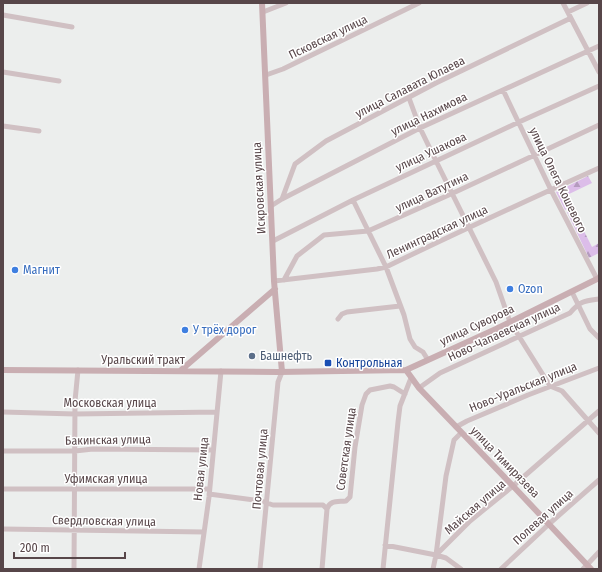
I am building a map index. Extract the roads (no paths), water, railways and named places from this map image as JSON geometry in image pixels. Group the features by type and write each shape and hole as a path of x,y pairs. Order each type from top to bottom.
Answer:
{"main road":[{"name":"Искровская улица","path":"262,3 274,281 282,372"},
{"name":"улица Суворова","path":"406,370 598,279"},
{"path":"180,371 275,289"},
{"name":"Уральский тракт","path":"3,370 282,372 406,370"},
{"name":"улица Тимирязева","path":"406,370 419,388 514,486 587,568"}],"street":[{"path":"263,12 286,3"},
{"name":"Псковская улица","path":"266,75 283,69 419,3"},
{"path":"563,3 599,72"},
{"name":"улица Салавата Юлаева","path":"282,199 295,164 326,141 518,42 569,15 587,3"},
{"path":"3,15 72,27"},
{"name":"улица Нахимова","path":"271,206 420,128 599,46"},
{"path":"3,72 59,81"},
{"name":"улица Ушакова","path":"273,241 353,200 599,86"},
{"name":"улица Олега Кошевого","path":"503,90 551,190 598,279"},
{"path":"408,98 420,128 496,282 510,322 550,386 562,391 599,433"},
{"name":"улица Ватутина","path":"284,280 297,256 324,235 368,231 452,194 534,154 599,125"},
{"path":"3,126 39,131"},
{"name":"Ленинградская улица","path":"274,281 386,267 469,227 501,214 599,168"},
{"path":"353,200 386,267 410,339 415,347 423,352 428,360"},
{"path":"572,292 590,329 599,338"},
{"name":"Ново-Чапаевская улица","path":"419,388 440,373 570,313 583,301 599,299"},
{"path":"338,319 342,314 347,312 400,306"},
{"name":"Ново-Уральская улица","path":"456,427 550,386 599,368"},
{"path":"74,569 75,414 78,370"},
{"name":"Новая улица","path":"199,569 209,491 221,371"},
{"name":"Почтовая улица","path":"260,569 278,382 282,372"},
{"path":"383,569 400,406 411,378"},
{"name":"Советская улица","path":"327,509 328,504 331,502 346,501 350,497 355,447 362,405 366,394 370,390 390,386 405,394"},
{"name":"Майская улица","path":"436,555 470,521 514,486 599,411"},
{"name":"Московская улица","path":"3,412 75,414 217,412"},
{"path":"433,569 446,476 454,440 461,433"},
{"name":"Бакинская улица","path":"3,451 75,451 93,449 213,450"},
{"name":"Полевая улица","path":"501,569 599,480"},
{"name":"Уфимская улица","path":"3,490 209,491 273,505 323,505 327,509"},
{"path":"322,569 327,509"},
{"name":"Свердловская улица","path":"3,529 204,532"},
{"path":"385,545 446,558 461,569"},
{"path":"587,568 599,552"}],"place":[{"name":"Магнит","path":"15,270"},
{"name":"Ozon","path":"510,289"},
{"name":"У трёх дорог","path":"185,330"},
{"name":"Башнефть","path":"252,356"},
{"name":"Контрольная","path":"328,363"}]}
